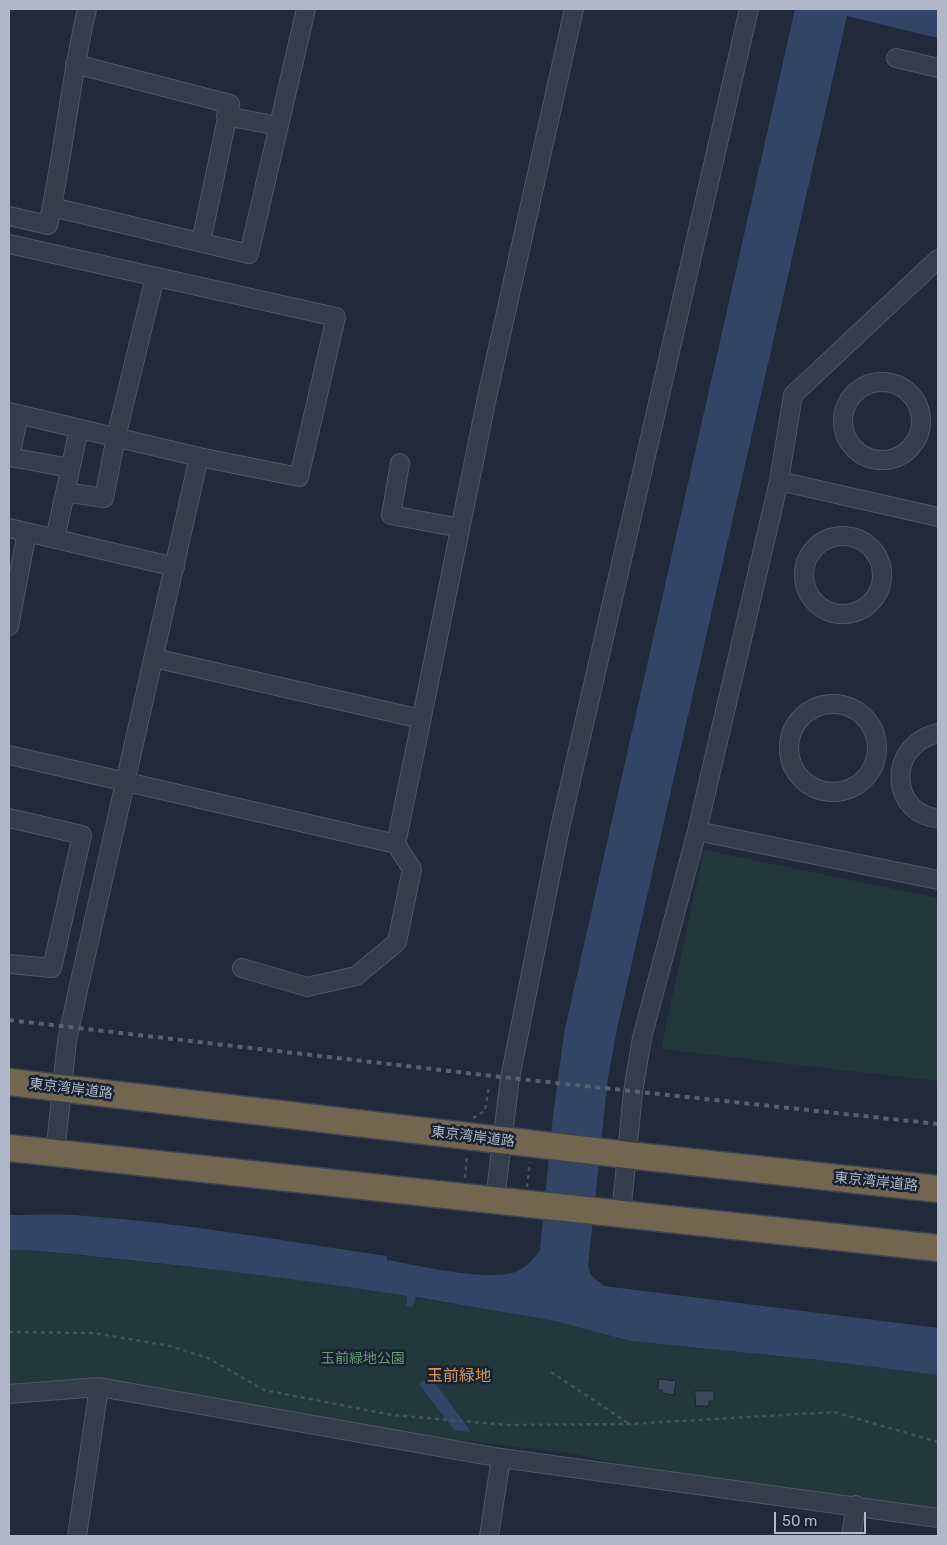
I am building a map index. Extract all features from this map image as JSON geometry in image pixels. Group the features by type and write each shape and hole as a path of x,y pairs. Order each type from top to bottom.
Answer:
{"highway":[{"name":"東京湾岸道路","path":"9,1082 628,1155 938,1189"},
{"path":"9,1148 525,1202 621,1215 938,1248"}],"street":[{"path":"9,216 48,225 75,64 87,9"},
{"path":"52,208 249,254 306,9"},
{"path":"242,968 307,988 356,976 397,942 412,869 396,844 487,397 574,9"},
{"path":"495,1199 510,1078 560,828 749,9"},
{"path":"896,58 938,68"},
{"path":"75,64 230,104 201,242"},
{"path":"226,116 278,126"},
{"path":"9,244 336,317 299,476 199,457 14,413 10,457 70,468"},
{"path":"621,1215 633,1092 642,1038 698,832 779,482 793,395 938,259"},
{"path":"65,492 104,498 116,437 155,277"},
{"path":"876,382 890,382 903,387 913,396 919,409 921,422 915,442 900,456 892,459 879,461 862,456 851,447 844,435 842,424 843,410 849,398 863,386 876,382"},
{"path":"54,539 79,428"},
{"path":"55,1154 61,1087 76,999 199,457"},
{"path":"400,463 391,515 460,528"},
{"path":"779,482 938,517"},
{"path":"9,528 175,567"},
{"path":"9,626 27,532"},
{"path":"848,536 860,540 871,547 879,558 882,572 881,587 874,599 864,609 854,614 840,614 821,608 812,598 806,586 804,573 811,553 821,543 833,537 848,536"},
{"path":"154,658 422,719"},
{"path":"834,704 850,707 867,720 875,733 878,748 875,763 869,775 857,785 838,792 822,791 812,787 800,777 790,758 789,743 794,728 809,711 823,705 834,704"},
{"path":"938,733 925,736 904,755 900,779 904,794 912,806 920,812 938,818"},
{"path":"9,755 396,844"},
{"path":"9,818 82,835 52,968 9,964"},
{"path":"698,832 938,880"},
{"path":"9,1394 99,1387 501,1458 856,1505 938,1518"},
{"path":"77,1536 99,1387"},
{"path":"489,1536 501,1458"},
{"path":"851,1536 856,1505"}],"path":[{"path":"463,1196 468,1136"},
{"path":"525,1202 532,1143"},
{"path":"9,1332 94,1333 170,1346 208,1358 264,1390 392,1415 508,1425 629,1424 834,1412 938,1442"},
{"path":"551,1372 629,1424"}],"green space":[{"path":"704,850 938,898 938,1081 661,1049"},
{"name":"玉前緑地公園","path":"9,1250 28,1250 303,1279 555,1321 630,1341 819,1360 938,1375 938,1515 669,1475 569,1453 363,1429 100,1384 9,1391"}],"water":[{"path":"795,9 938,9 938,38 847,16 618,1024 608,1077 588,1266 591,1275 604,1286 938,1328 938,1375 819,1360 630,1341 555,1321 415,1297 413,1307 406,1306 407,1296 312,1282 123,1259 9,1250 9,1215 74,1215 153,1222 231,1232 387,1256 387,1260 473,1274 506,1274 518,1271 530,1262 540,1250 552,1124 564,1033"},
{"path":"430,1376 470,1432 454,1430 419,1384"}],"building":[{"path":"659,1379 676,1381 674,1395 662,1393 662,1390 658,1390"},
{"path":"695,1391 714,1391 714,1401 709,1401 709,1406 696,1406"}],"railway":[{"path":"9,1020 510,1078 938,1124"}],"district":[{"name":"玉前緑地","path":"459,1376"}]}
